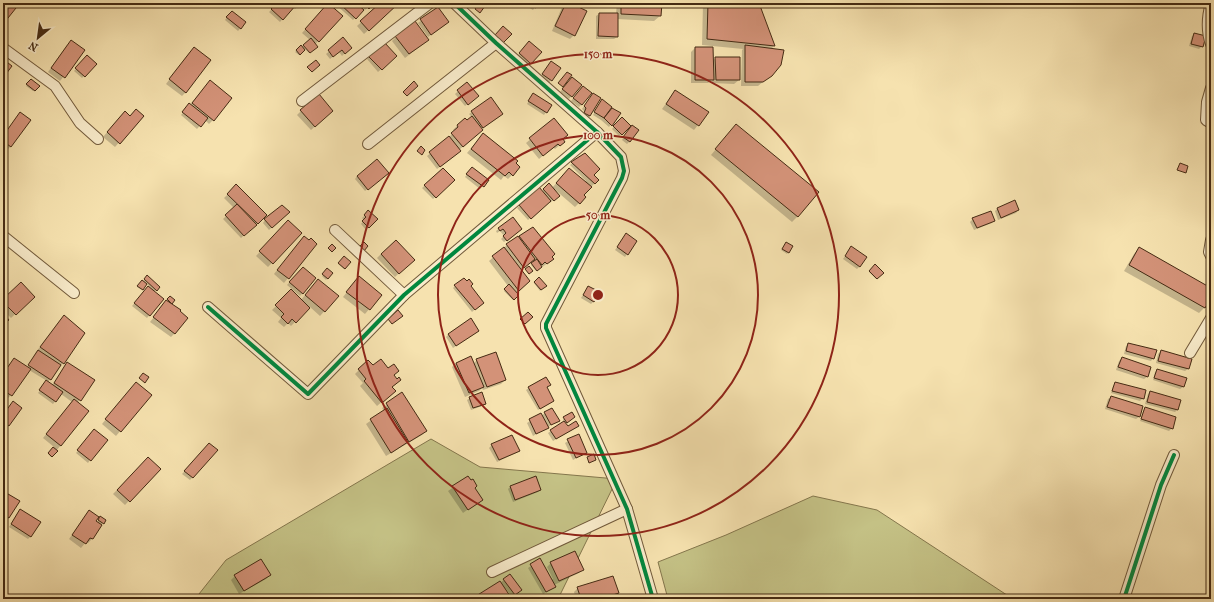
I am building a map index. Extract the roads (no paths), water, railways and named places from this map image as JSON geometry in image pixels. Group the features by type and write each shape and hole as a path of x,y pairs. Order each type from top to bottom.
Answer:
{"street":[{"path":"302,101 430,3"},
{"path":"454,3 496,43 597,132 621,157 624,171 622,178 546,324 546,328 627,509 653,599"},
{"path":"1211,4 1208,30 1211,44"},
{"path":"368,144 496,43"},
{"path":"3,48 55,86 80,123 98,139"},
{"path":"1211,88 1207,102 1206,120 1211,124"},
{"path":"208,307 308,394 404,295 597,132"},
{"path":"335,230 404,295"},
{"path":"3,236 74,293"},
{"path":"1211,240 1209,252 1211,256"},
{"path":"1190,353 1211,318"},
{"path":"1124,599 1160,485 1174,455"},
{"path":"492,572 627,509"}]}
